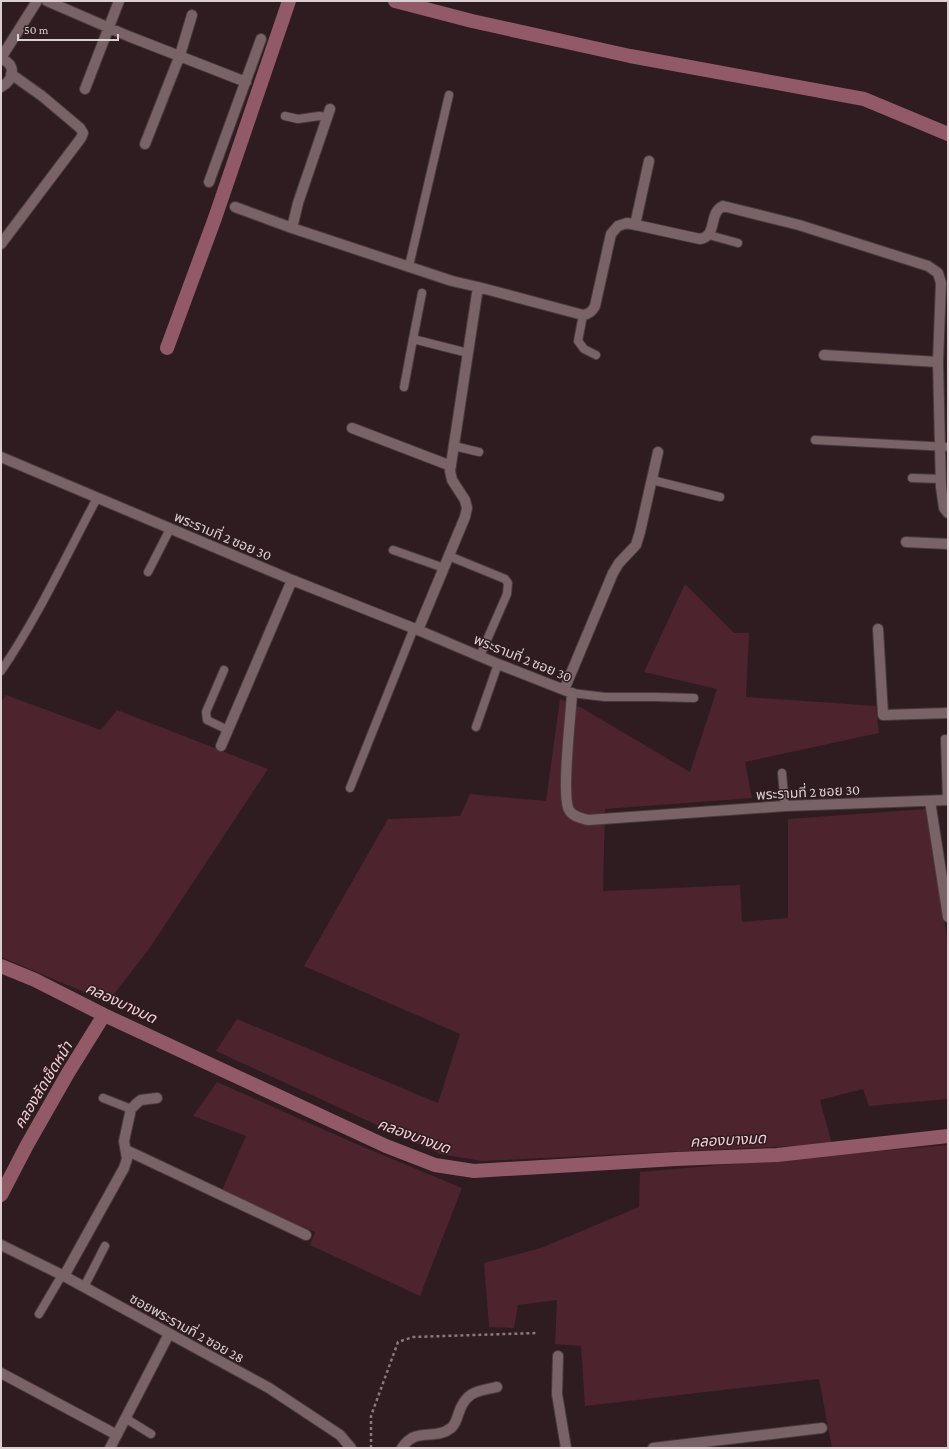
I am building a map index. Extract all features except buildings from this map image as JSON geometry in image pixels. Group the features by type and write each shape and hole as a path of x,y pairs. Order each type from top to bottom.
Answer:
{"street":[{"path":"1,87 7,84 11,78 12,71 9,64 1,59 37,1"},
{"path":"47,1 246,82"},
{"path":"85,89 119,1"},
{"path":"145,144 180,55 192,15"},
{"path":"209,182 261,39"},
{"path":"1,244 81,138 82,133 80,128 42,96 11,74"},
{"path":"292,228 298,203 329,113"},
{"path":"635,225 650,161"},
{"path":"235,207 292,228 452,281 583,315 592,312 595,306 611,234 618,226 627,223 700,239 709,235 716,212 723,206 799,225 928,266 938,273 941,283 938,362 943,388 944,447 941,479 944,508 948,513"},
{"path":"416,629 444,568 465,517 467,508 452,480 450,471 478,287"},
{"path":"824,355 938,362"},
{"path":"352,428 451,466"},
{"path":"568,691 613,573 619,563 636,545 658,452"},
{"name":"พระรามที่ 2 ซอย 30","path":"1,457 292,580 568,691 566,803 570,812 577,817 588,820 785,806 948,800"},
{"path":"906,542 948,544"},
{"path":"221,746 292,580"},
{"path":"878,629 884,716 948,713"},
{"path":"930,801 948,917"},
{"path":"63,1276 124,1168 127,1159 124,1141 131,1109 141,1100 157,1098"},
{"path":"126,1150 306,1235"},
{"name":"ซอยพระรามที่ 2 ซอย 28","path":"1,1245 84,1287 268,1388 340,1435 351,1448"},
{"path":"110,1448 169,1334"},
{"path":"558,1356 557,1394 566,1448"},
{"path":"1,1372 117,1435"},
{"path":"402,1448 406,1441 414,1436 443,1432 452,1428 461,1405 468,1395 479,1390 497,1387"},
{"path":"653,1448 822,1428"}],"lane":[{"path":"409,266 449,95"},
{"path":"285,116 298,119 329,113"},
{"path":"709,235 738,243"},
{"path":"404,387 422,293"},
{"path":"583,315 578,341 584,349 596,356"},
{"path":"413,339 468,353"},
{"path":"815,440 944,447"},
{"path":"454,446 479,452"},
{"path":"912,478 941,479"},
{"path":"652,480 720,497"},
{"path":"1,671 44,599 97,498"},
{"path":"148,572 170,529"},
{"path":"394,550 444,568"},
{"path":"449,556 506,579 508,583 507,594 480,656"},
{"path":"350,788 416,629"},
{"path":"476,727 498,664"},
{"path":"224,670 206,712 206,717 207,720 228,730"},
{"path":"568,691 605,697 694,698"},
{"path":"945,739 948,800"},
{"path":"782,773 785,806"},
{"path":"104,1098 131,1109"},
{"path":"84,1287 105,1246"},
{"path":"39,1314 63,1276"},
{"path":"125,1418 151,1434"}],"path":[{"path":"371,1448 371,1416 398,1342 413,1338 537,1333"}],"shaded area":[{"path":"685,584 734,633 749,633 746,697 876,706 879,733 745,762 752,798 605,809 603,891 740,885 742,922 788,918 788,819 926,809 948,944 948,1099 869,1106 863,1089 820,1100 832,1144 482,1161 440,1154 216,1051 237,1019 438,1103 460,1034 304,966 388,819 460,816 470,794 546,801 560,699 582,708 690,772 717,689 644,672"},
{"path":"6,695 101,730 117,710 268,769 149,949 108,1002 1,957 1,702"},
{"path":"217,1082 354,1143 462,1188 420,1296 310,1245 315,1232 222,1190 246,1136 193,1116"},
{"path":"948,1145 948,1448 832,1448 819,1379 585,1406 581,1346 555,1344 557,1300 518,1305 514,1328 489,1327 484,1263 541,1248 639,1207 640,1172"}],"waterway":[{"path":"167,348 215,218 289,1"},
{"path":"395,1 472,21 630,56 864,99 948,134"},
{"name":"คลองบางมด","path":"1,966 35,980 104,1015 386,1146 435,1165 474,1171 676,1159 777,1155 948,1136"},
{"name":"คลองลัดเช็ดหน้า","path":"1,1195 27,1145 68,1073 104,1015"}]}
